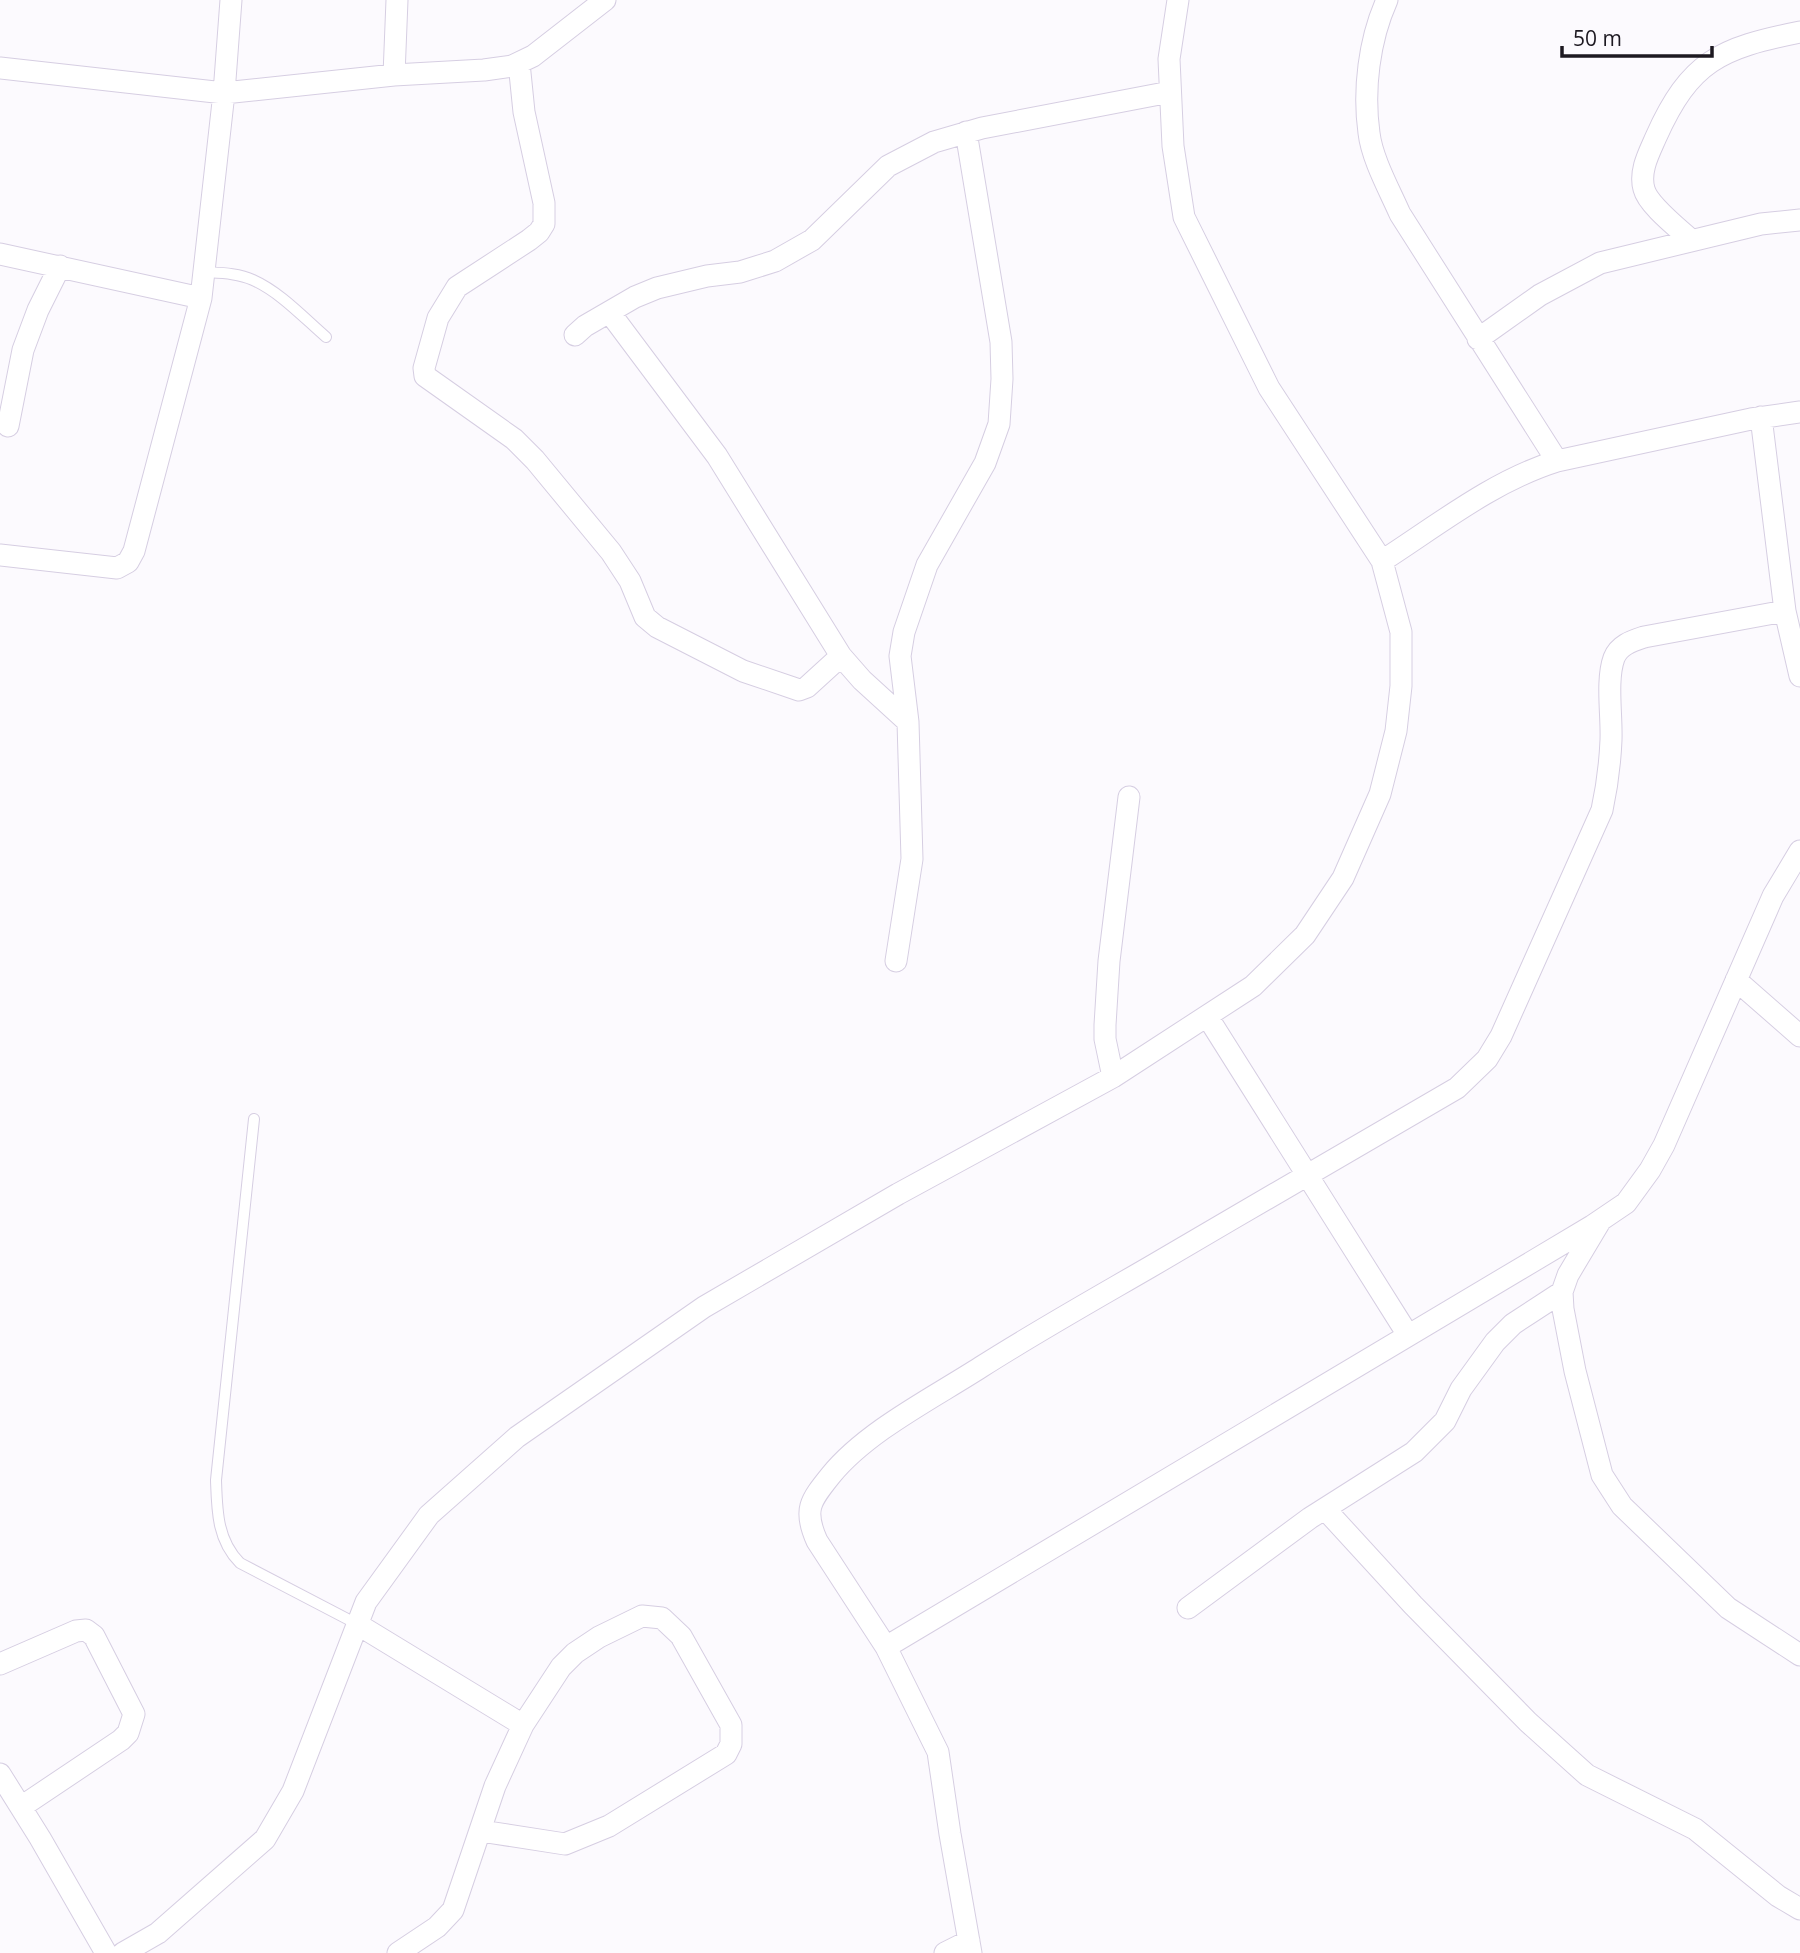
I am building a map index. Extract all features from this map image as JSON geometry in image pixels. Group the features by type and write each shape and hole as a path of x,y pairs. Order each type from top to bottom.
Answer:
{"street":[{"path":"0,555 117,568 128,562 139,537 201,298 224,93 231,0"},
{"path":"394,75 397,0"},
{"path":"0,68 224,93 394,75 484,70 519,63 533,57 604,0"},
{"path":"123,1953 158,1933 265,1839 293,1791 366,1602 429,1515 517,1437 704,1307 898,1194 1113,1077 1253,986 1305,935 1343,877 1380,794 1396,731 1401,686 1401,632 1382,561 1269,387 1184,217 1173,146 1168,59 1178,0"},
{"path":"1387,0 1367,75 1369,135 1400,214 1558,461"},
{"path":"1691,240 1644,191 1642,170 1674,99 1696,72 1720,57 1744,46 1800,32"},
{"path":"519,63 524,113 544,203 544,224 529,240 457,287 438,318 424,368 425,376 513,439 535,460 611,552 630,581 645,617 657,627 743,671 799,690 807,687 841,656"},
{"path":"575,335 585,326 635,297 675,282 740,272 775,261 812,240 888,166 934,142 966,132 1170,92"},
{"path":"896,961 912,859 908,722 900,656 904,632 927,565 985,463 999,424 1001,342 966,132"},
{"path":"1478,339 1541,295 1600,263 1761,224 1800,220"},
{"path":"0,254 201,298"},
{"path":"8,426 23,349 38,310 60,266"},
{"path":"610,313 717,456 841,656 862,680 908,722"},
{"path":"1382,561 1502,483 1528,471 1558,461 1800,412"},
{"path":"1761,418 1785,611 1800,676"},
{"path":"945,1953 970,1947 939,1752 886,1647 817,1541 808,1512 831,1476 860,1446 1017,1345 1238,1213 1457,1088 1487,1059 1501,1036 1602,810 1611,741 1612,672 1614,659 1620,649 1629,642 1644,637 1785,611"},
{"path":"1113,1077 1105,1026 1109,961 1129,797"},
{"path":"886,1647 1486,1291 1626,1203 1650,1171 1781,880 1800,851"},
{"path":"1736,980 1800,1036"},
{"path":"1207,1016 1408,1335"},
{"path":"1600,1221 1568,1275 1562,1292 1575,1371 1602,1475 1622,1506 1728,1608 1800,1655"},
{"path":"1188,1608 1238,1569 1414,1452 1445,1421 1461,1389 1494,1342 1513,1324 1562,1292"},
{"path":"1325,1509 1413,1605 1528,1722 1587,1775 1695,1829 1778,1896 1800,1909"},
{"path":"398,1953 437,1927 453,1910 495,1786 523,1725 561,1667 575,1653 627,1622 652,1616 662,1618 681,1636 730,1725 731,1744 726,1754 609,1826 565,1844 481,1831"},
{"path":"357,1624 523,1725"},
{"path":"0,1664 76,1631 86,1630 94,1636 134,1714 128,1733 121,1740 21,1807"},
{"path":"0,1774 106,1953"}],"lane":[{"path":"204,272 233,274 253,280 272,292 326,337"},
{"path":"254,1119 216,1480 218,1522 231,1553 240,1563 357,1624"}]}
